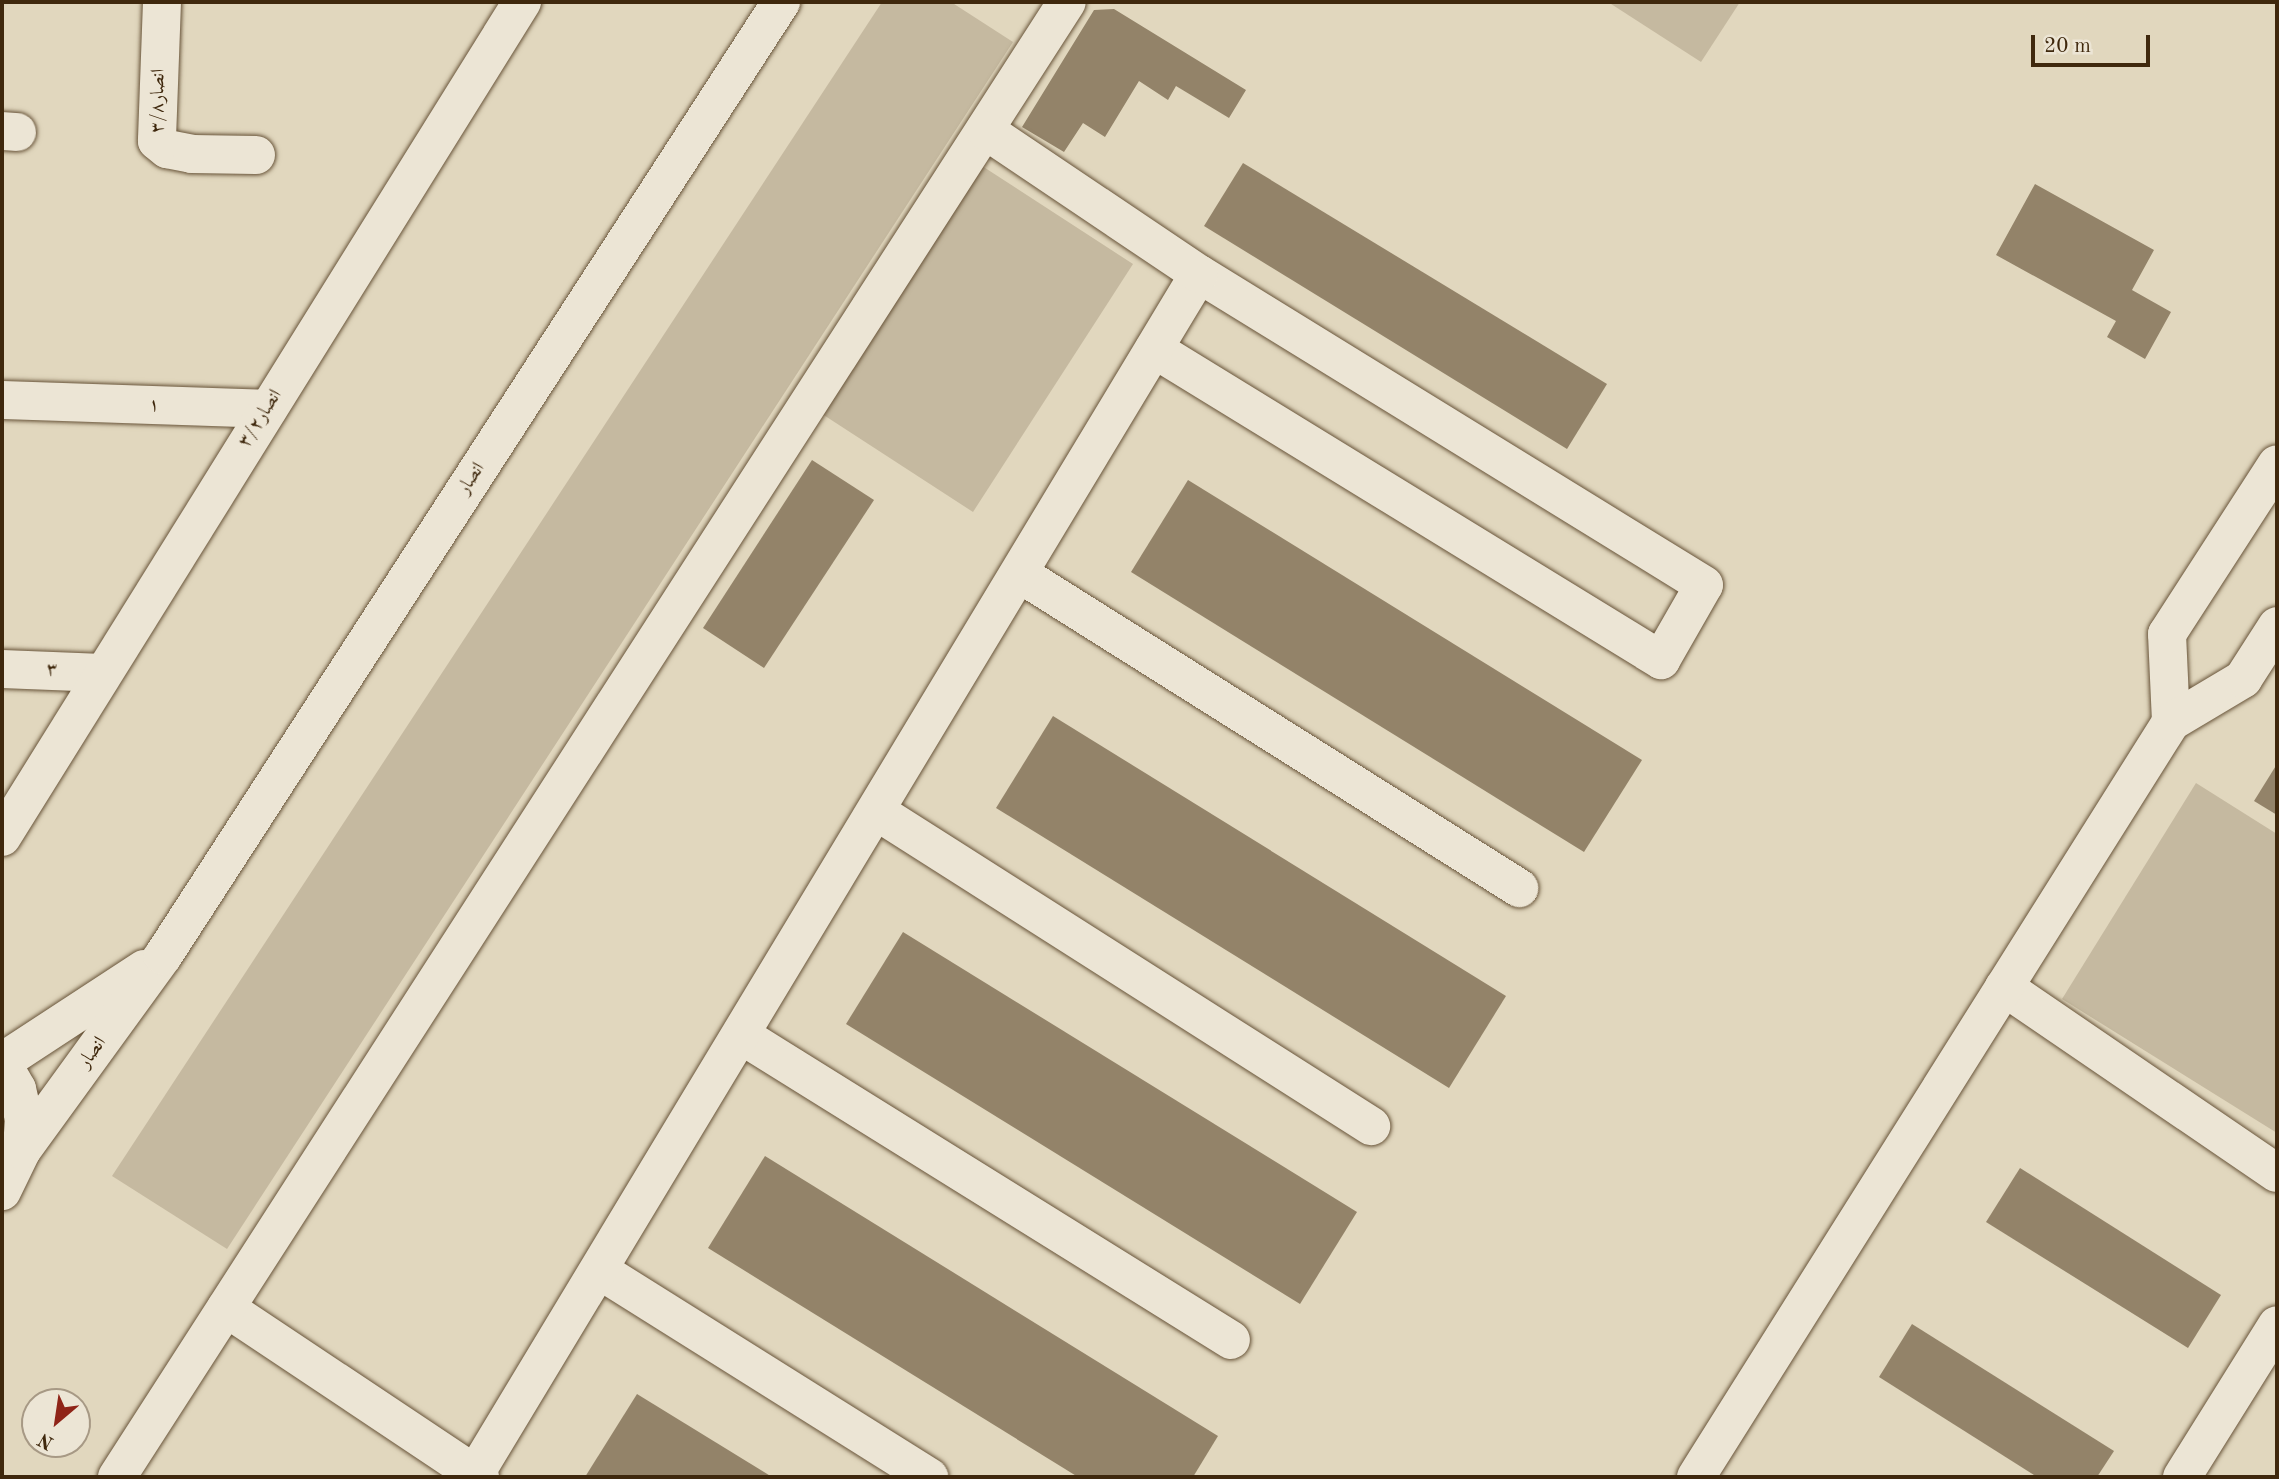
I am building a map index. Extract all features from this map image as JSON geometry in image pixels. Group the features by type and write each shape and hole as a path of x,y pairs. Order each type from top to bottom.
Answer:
{"street":[{"name":"انصار۳/۸","path":"162,2 157,141 167,149 192,154 256,155"},
{"name":"انصار۳/۲","path":"2,837 522,2"},
{"name":"انصار","path":"2,1191 22,1150 163,956 781,2"},
{"path":"117,1477 1068,2"},
{"path":"985,130 1199,274 1704,585 1661,660 1154,349"},
{"path":"226,1308 476,1476 1199,274"},
{"name":"۱","path":"2,400 268,409"},
{"path":"2171,722 2166,634 2277,464"},
{"path":"1020,574 1519,888"},
{"path":"1696,1477 2171,722 2243,679 2277,626"},
{"name":"۳","path":"2,669 103,673"},
{"path":"876,811 1371,1126"},
{"name":"انصار","path":"2,1062 163,956"},
{"path":"2004,987 2277,1173"},
{"path":"741,1035 1231,1340"},
{"path":"2,1062 19,1099 22,1150"},
{"path":"598,1270 929,1477"},
{"path":"2182,1477 2277,1325"}],"shaded area":[{"path":"882,2 951,2 1013,42 227,1249 112,1176"},
{"path":"1608,2 1740,2 1701,62"},
{"path":"979,164 1133,264 973,512 819,412"},
{"path":"2196,783 2277,834 2277,1133 2062,999"}],"building":[{"path":"1114,9 1246,90 1229,118 1176,86 1168,100 1139,81 1105,137 1083,123 1064,152 1022,127 1094,10"},
{"path":"1243,163 1607,384 1567,449 1204,226"},
{"path":"2035,184 2154,250 2132,290 2171,312 2145,359 2107,337 2116,321 1996,255"},
{"path":"812,460 874,500 764,668 703,628"},
{"path":"1188,480 1642,760 1584,852 1131,572"},
{"path":"1053,716 1506,996 1449,1088 996,808"},
{"path":"2277,764 2277,815 2254,801"},
{"path":"903,932 1357,1212 1300,1304 846,1024"},
{"path":"765,1156 1218,1436 1193,1477 1078,1477 708,1248"},
{"path":"2020,1168 2221,1295 2188,1348 1986,1222"},
{"path":"1912,1324 2114,1451 2097,1477 2037,1477 1879,1377"},
{"path":"637,1394 772,1477 585,1477"}]}
